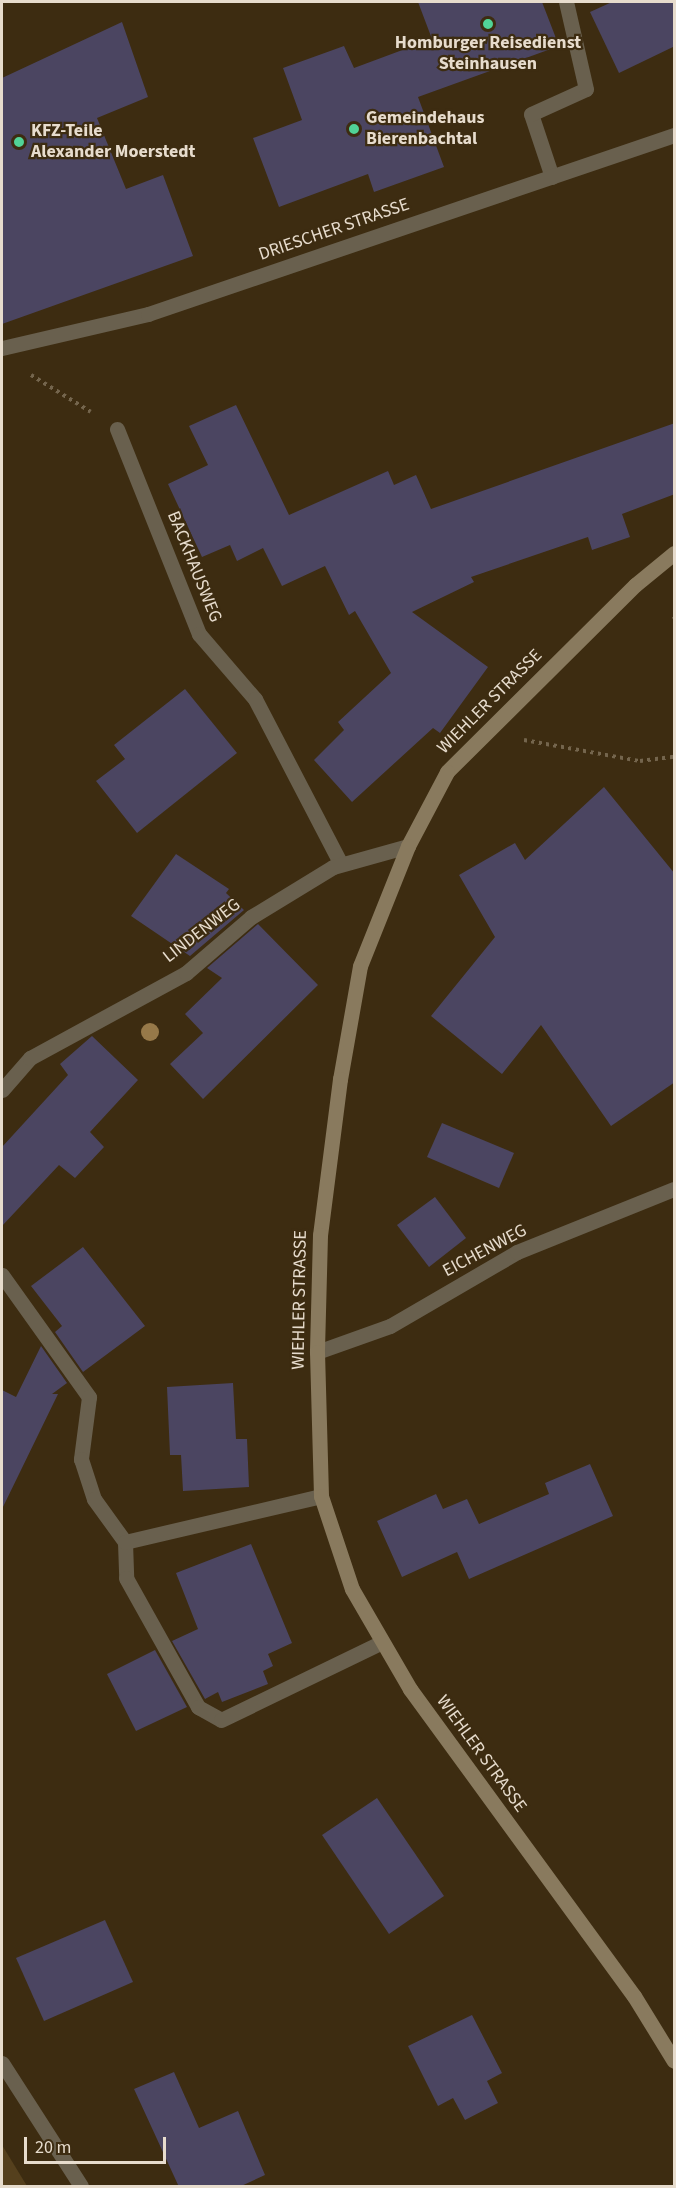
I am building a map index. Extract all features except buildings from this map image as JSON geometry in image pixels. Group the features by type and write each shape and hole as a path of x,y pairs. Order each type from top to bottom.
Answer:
{"main road":[{"name":"WIEHLER STRASSE","path":"675,553 635,585 447,772 408,846 360,966 339,1079 320,1235 317,1352 321,1496 352,1589 410,1689 634,1996 675,2061"}],"street":[{"path":"552,177 531,114 586,89 566,2"},
{"name":"DRIESCHER STRASSE","path":"2,348 148,314 675,135"},
{"name":"BACKHAUSWEG","path":"117,429 199,634 255,699 341,864"},
{"name":"LINDENWEG","path":"2,1090 30,1058 186,973 251,917 341,864 408,846"},
{"name":"EICHENWEG","path":"317,1352 390,1326 517,1252 675,1190"},
{"path":"2,1275 90,1397 81,1459 94,1499 125,1542 126,1578 198,1707 221,1720 382,1642"},
{"path":"125,1542 321,1496"},
{"path":"2,2063 81,2187"}],"path":[{"path":"28,373 117,429"},
{"path":"489,730 540,745 640,761 675,757"}],"shaded area":[{"path":"2,2145 27,2186 2,2186"}],"place":[{"name":"Homburger Reisedienst Steinhausen","path":"488,24"},
{"name":"Gemeindehaus Bierenbachtal","path":"354,129"},
{"name":"KFZ-Teile Alexander Moerstedt","path":"19,142"}]}
